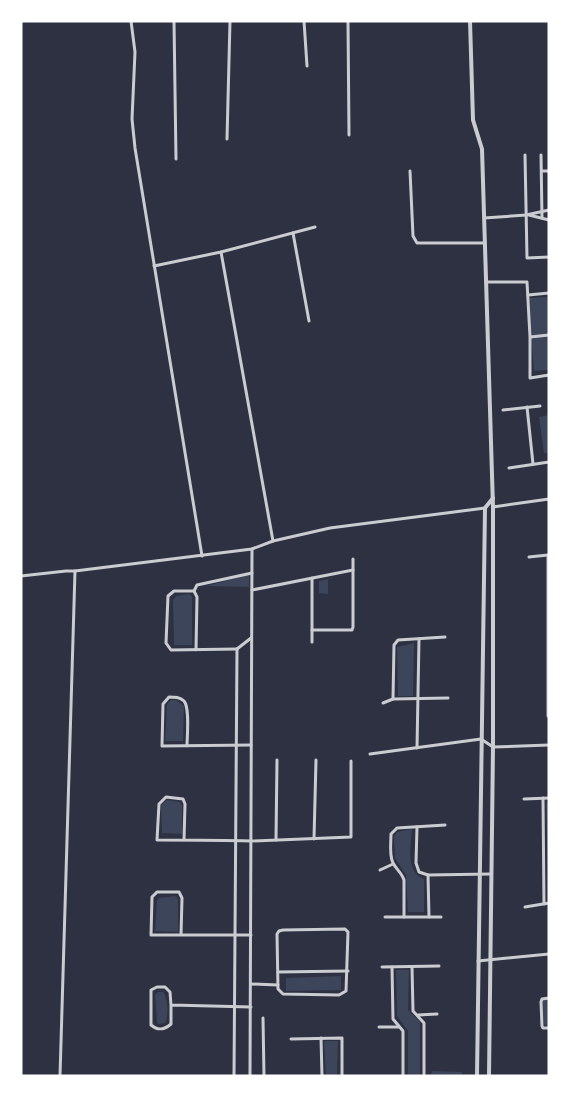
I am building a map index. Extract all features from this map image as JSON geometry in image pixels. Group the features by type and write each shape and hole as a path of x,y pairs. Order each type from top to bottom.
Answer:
{"street":[{"path":"132,21 135,52 132,119 154,266 202,556"},
{"path":"174,21 176,159"},
{"path":"227,139 230,21"},
{"path":"304,21 307,66"},
{"path":"348,21 349,135"},
{"path":"470,21 473,120 482,149 493,498 494,747 489,1076"},
{"path":"525,155 527,258 549,257"},
{"path":"541,156 542,218"},
{"path":"410,171 413,236 417,244 485,243"},
{"path":"542,171 549,171"},
{"path":"484,218 549,210"},
{"path":"526,214 549,220"},
{"path":"154,266 221,252 315,227"},
{"path":"293,233 309,322"},
{"path":"221,252 273,541"},
{"path":"486,282 527,282 530,378 549,376"},
{"path":"528,295 549,293"},
{"path":"530,337 549,335"},
{"path":"503,410 540,406"},
{"path":"527,407 533,464"},
{"path":"510,468 549,462"},
{"path":"476,1076 486,508 493,498"},
{"path":"21,576 202,556 252,548 273,541 353,524 549,499"},
{"path":"250,1076 252,548"},
{"path":"529,558 548,555 548,716"},
{"path":"312,630 352,630 354,559"},
{"path":"252,590 353,570"},
{"path":"60,1076 75,571"},
{"path":"194,591 197,585 252,573"},
{"path":"312,578 312,642"},
{"path":"194,591 174,591 168,596 166,644 171,650 237,650 252,638"},
{"path":"194,591 197,597 196,650"},
{"path":"393,699 394,645 398,640 445,637"},
{"path":"417,748 419,639"},
{"path":"234,1076 237,650"},
{"path":"187,746 187,708 185,702 177,696 169,697 163,704 162,746 187,746 252,745"},
{"path":"382,703 393,699 448,698"},
{"path":"370,754 481,739 494,747 549,745"},
{"path":"276,840 277,760"},
{"path":"314,839 316,760"},
{"path":"184,840 183,799 166,797 159,804 157,840 251,841 351,837 351,761"},
{"path":"524,798 549,798"},
{"path":"543,798 544,904"},
{"path":"404,917 404,880 391,857 391,834 397,828 445,825"},
{"path":"417,827 416,863 419,872 428,875 491,874"},
{"path":"380,870 394,864"},
{"path":"428,875 428,917"},
{"path":"182,935 182,898 179,892 157,892 152,897 151,935 182,935 235,935 251,935"},
{"path":"525,907 549,903"},
{"path":"385,917 441,917"},
{"path":"345,929 348,932 347,989 340,995 283,994 278,989 278,972 277,934 279,931 345,929"},
{"path":"478,961 549,954"},
{"path":"382,967 439,966"},
{"path":"392,967 393,1019 403,1031 404,1076"},
{"path":"412,967 413,1011 424,1023 424,1076"},
{"path":"278,972 348,971"},
{"path":"251,984 278,985"},
{"path":"157,987 165,987 170,992 171,1006 171,1024 165,1029 156,1029 151,1025 151,990 157,987"},
{"path":"549,998 542,999 541,1002 542,1026 543,1028 549,1028"},
{"path":"171,1006 251,1007"},
{"path":"417,1015 437,1014"},
{"path":"263,1018 264,1076"},
{"path":"379,1027 399,1027"},
{"path":"321,1038 322,1076"},
{"path":"291,1039 342,1038 342,1076"}],"shaded area":[{"path":"547,297 549,304 549,370 534,371 528,298"},
{"path":"549,415 549,453 544,453 539,417"},
{"path":"249,575 249,587 206,586"},
{"path":"328,579 328,594 319,593 319,581"},
{"path":"189,594 192,596 192,645 174,645 173,600 176,596"},
{"path":"414,643 413,696 398,696 397,647"},
{"path":"171,700 176,700 184,706 183,741 165,741 167,704"},
{"path":"167,800 180,802 182,805 182,834 162,833 161,805"},
{"path":"549,801 549,898 546,803"},
{"path":"412,829 410,857 414,870 424,879 424,912 408,912 406,875 395,858 394,836 397,832"},
{"path":"175,896 178,899 178,932 155,931 157,901 159,898"},
{"path":"396,970 409,970 408,1010 420,1022 420,1075 408,1076 408,1031 397,1016"},
{"path":"341,976 341,990 286,991 286,978"},
{"path":"158,992 163,992 165,995 167,1012 165,1023 158,1024 155,995"},
{"path":"545,999 549,999 548,1027 544,1024 542,1003"},
{"path":"324,1041 338,1041 337,1076 326,1076"},
{"path":"432,1071 462,1072 461,1076 431,1075"}]}
